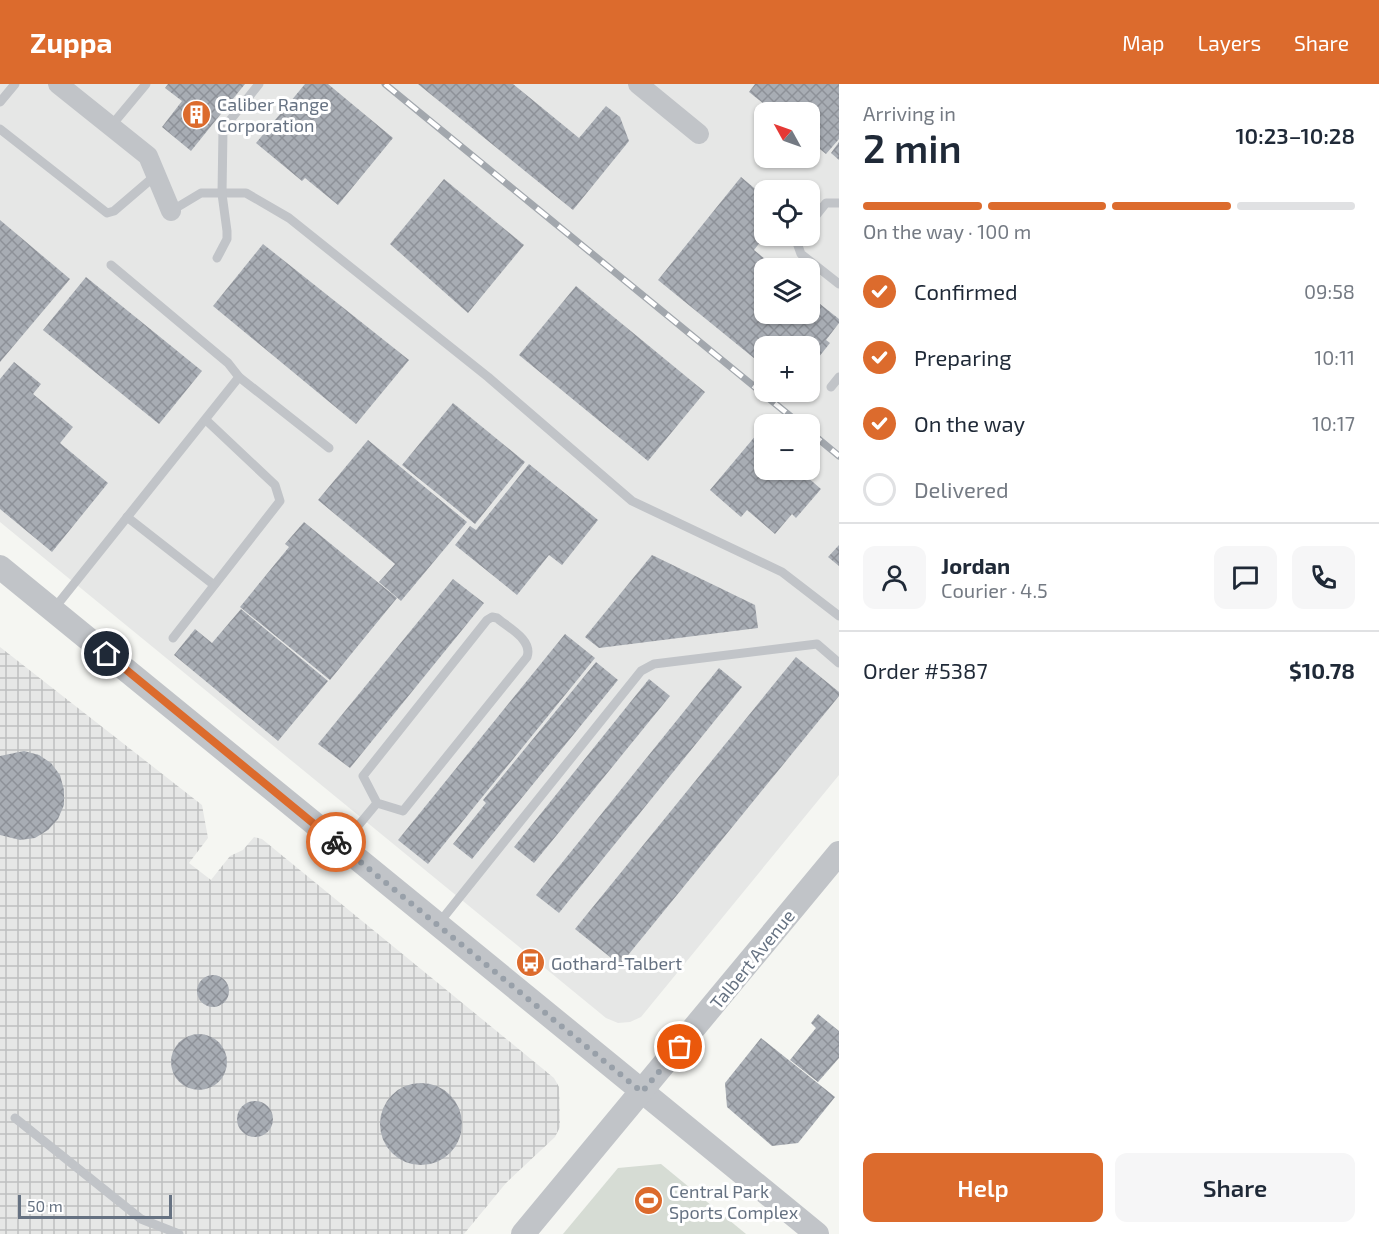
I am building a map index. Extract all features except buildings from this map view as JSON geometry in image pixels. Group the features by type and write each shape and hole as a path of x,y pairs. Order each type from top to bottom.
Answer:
{"street":[{"path":"58,84 148,156 171,210"},
{"path":"638,84 699,134"},
{"path":"0,567 817,1234"},
{"name":"Talbert Avenue","path":"523,1234 839,853"}],"lane":[{"path":"0,102 15,84"},
{"path":"111,126 146,84"},
{"path":"217,258 227,239 222,194 223,129 259,84"},
{"path":"0,129 106,213 114,211 156,175"},
{"path":"171,210 201,193 246,193 290,218 488,377 632,501 782,572 839,616"},
{"path":"820,210 826,203 839,203"},
{"path":"798,246 801,254 839,284"},
{"path":"111,265 228,363 239,377 329,448"},
{"path":"53,610 239,377"},
{"path":"831,387 839,377"},
{"path":"173,638 280,501 275,485 206,420"},
{"path":"127,517 214,585"},
{"path":"492,617 497,618 528,643 530,650 527,657 403,811 377,803 363,776 487,620 492,617"},
{"path":"438,925 642,671 654,664 817,644 839,663"},
{"path":"341,846 377,803"},
{"path":"15,1118 141,1219 179,1234"}],"shaded area":[{"path":"0,84 839,84 839,775 641,1017 630,1022 618,1023 606,1018 0,522"},
{"path":"0,647 202,805 208,838 189,863 211,880 230,856 243,850 254,837 262,839 554,1078 559,1087 560,1127 555,1137 506,1183 464,1234 0,1234"},
{"name":"Central Park Sports Complex","path":"661,1164 746,1234 563,1234 618,1168"}],"railway":[{"path":"385,84 788,414"},
{"path":"820,440 839,456"}],"way so far":[{"path":"336,842 642,1092 680,1047"}],"place":[{"name":"Caliber Range Corporation","path":"196,114"},
{"name":"Gothard-Talbert","path":"530,963"},
{"name":"Central Park Sports Complex","path":"648,1201"}],"route":[{"path":"107,654 336,842"}]}
